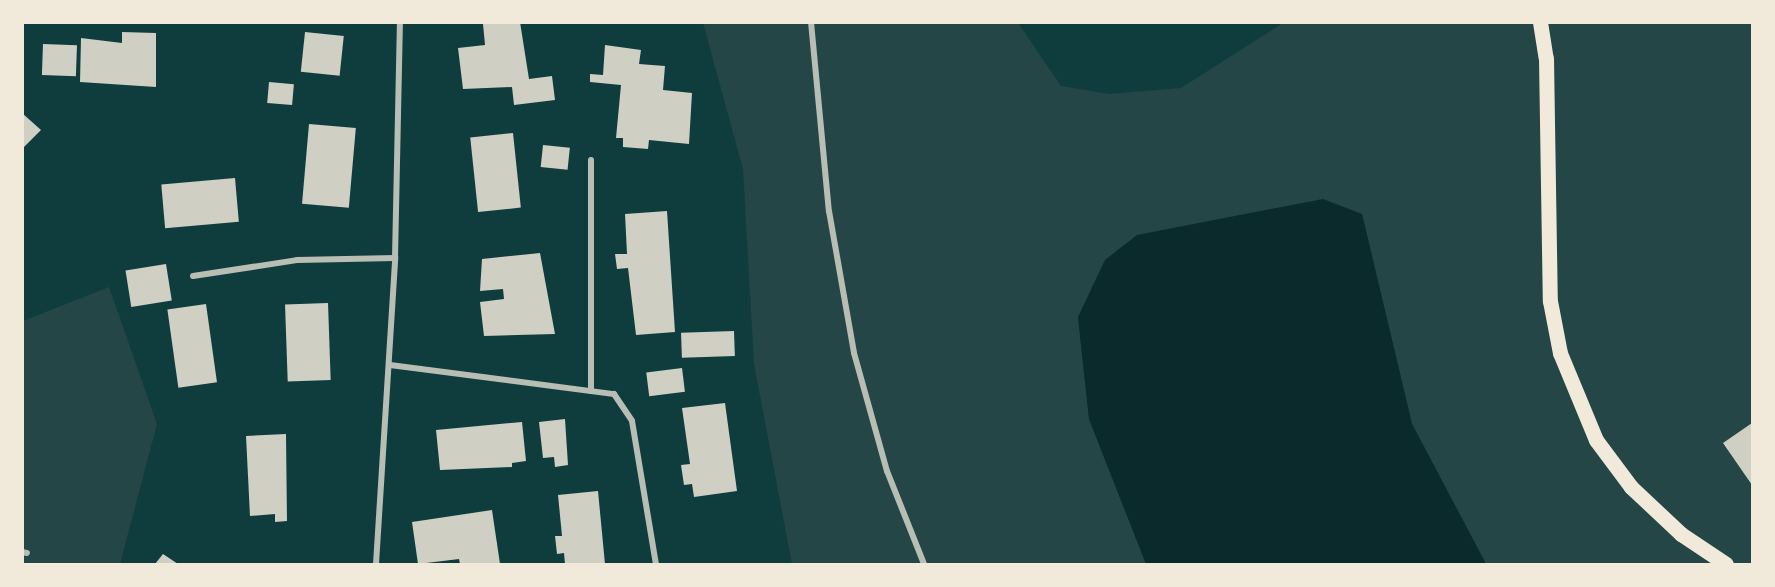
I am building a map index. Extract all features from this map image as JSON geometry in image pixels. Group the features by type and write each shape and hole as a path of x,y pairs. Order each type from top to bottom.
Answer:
{"main road":[{"path":"1540,22 1546,58 1550,301 1560,353 1596,440 1630,487 1681,534 1726,564"}],"street":[{"path":"376,564 395,258 400,22"},
{"path":"811,22 829,211 854,353 887,471 924,564"},
{"path":"591,160 591,392"},
{"path":"193,276 297,260 395,258"},
{"path":"390,365 614,394 632,421 656,564"}],"shaded area":[{"path":"703,23 1018,23 1061,86 1109,94 1181,88 1283,23 1752,23 1752,564 1486,564 1412,424 1362,214 1078,317 1089,419 1146,564 792,564 754,364 743,169"},
{"path":"1323,199 1362,214 1412,424 1486,564 1146,564 1089,419 1078,317 1105,260 1137,235"},
{"path":"109,287 157,424 120,564 23,564 23,321"}],"building":[{"path":"520,22 529,79 552,76 555,100 514,105 512,87 463,89 458,48 485,45 483,24"},
{"path":"122,32 156,33 156,87 80,82 81,38 122,43"},
{"path":"305,32 344,36 340,76 301,72"},
{"path":"43,44 77,45 76,76 42,75"},
{"path":"605,45 641,50 639,64 665,66 663,90 692,93 689,144 649,140 648,149 623,147 623,138 616,138 621,85 590,82 590,74 603,75"},
{"path":"269,82 294,84 292,105 267,103"},
{"path":"22,113 41,130 22,149"},
{"path":"309,124 356,128 349,208 302,204"},
{"path":"513,133 521,208 478,212 470,137"},
{"path":"543,145 570,148 568,170 541,167"},
{"path":"235,178 239,222 165,228 161,184"},
{"path":"667,211 675,332 636,335 628,268 617,269 615,254 627,254 625,214"},
{"path":"540,253 555,334 484,336 480,302 504,299 503,289 480,291 482,259"},
{"path":"166,264 172,301 131,307 126,270"},
{"path":"328,303 331,380 288,381 285,305"},
{"path":"206,304 217,382 178,388 167,309"},
{"path":"734,331 735,356 682,358 681,333"},
{"path":"682,368 685,392 649,396 646,372"},
{"path":"725,403 737,491 694,497 692,484 684,485 681,465 690,464 682,408"},
{"path":"565,419 568,465 555,467 554,457 543,458 539,422"},
{"path":"522,422 526,461 512,463 512,467 440,470 436,430"},
{"path":"1752,423 1752,485 1723,443"},
{"path":"286,434 287,521 275,522 275,514 250,516 246,436"},
{"path":"598,491 605,564 565,564 564,553 557,554 555,536 562,536 558,495"},
{"path":"492,510 500,564 460,564 459,559 418,564 412,522"},
{"path":"163,554 178,564 155,564"}]}
